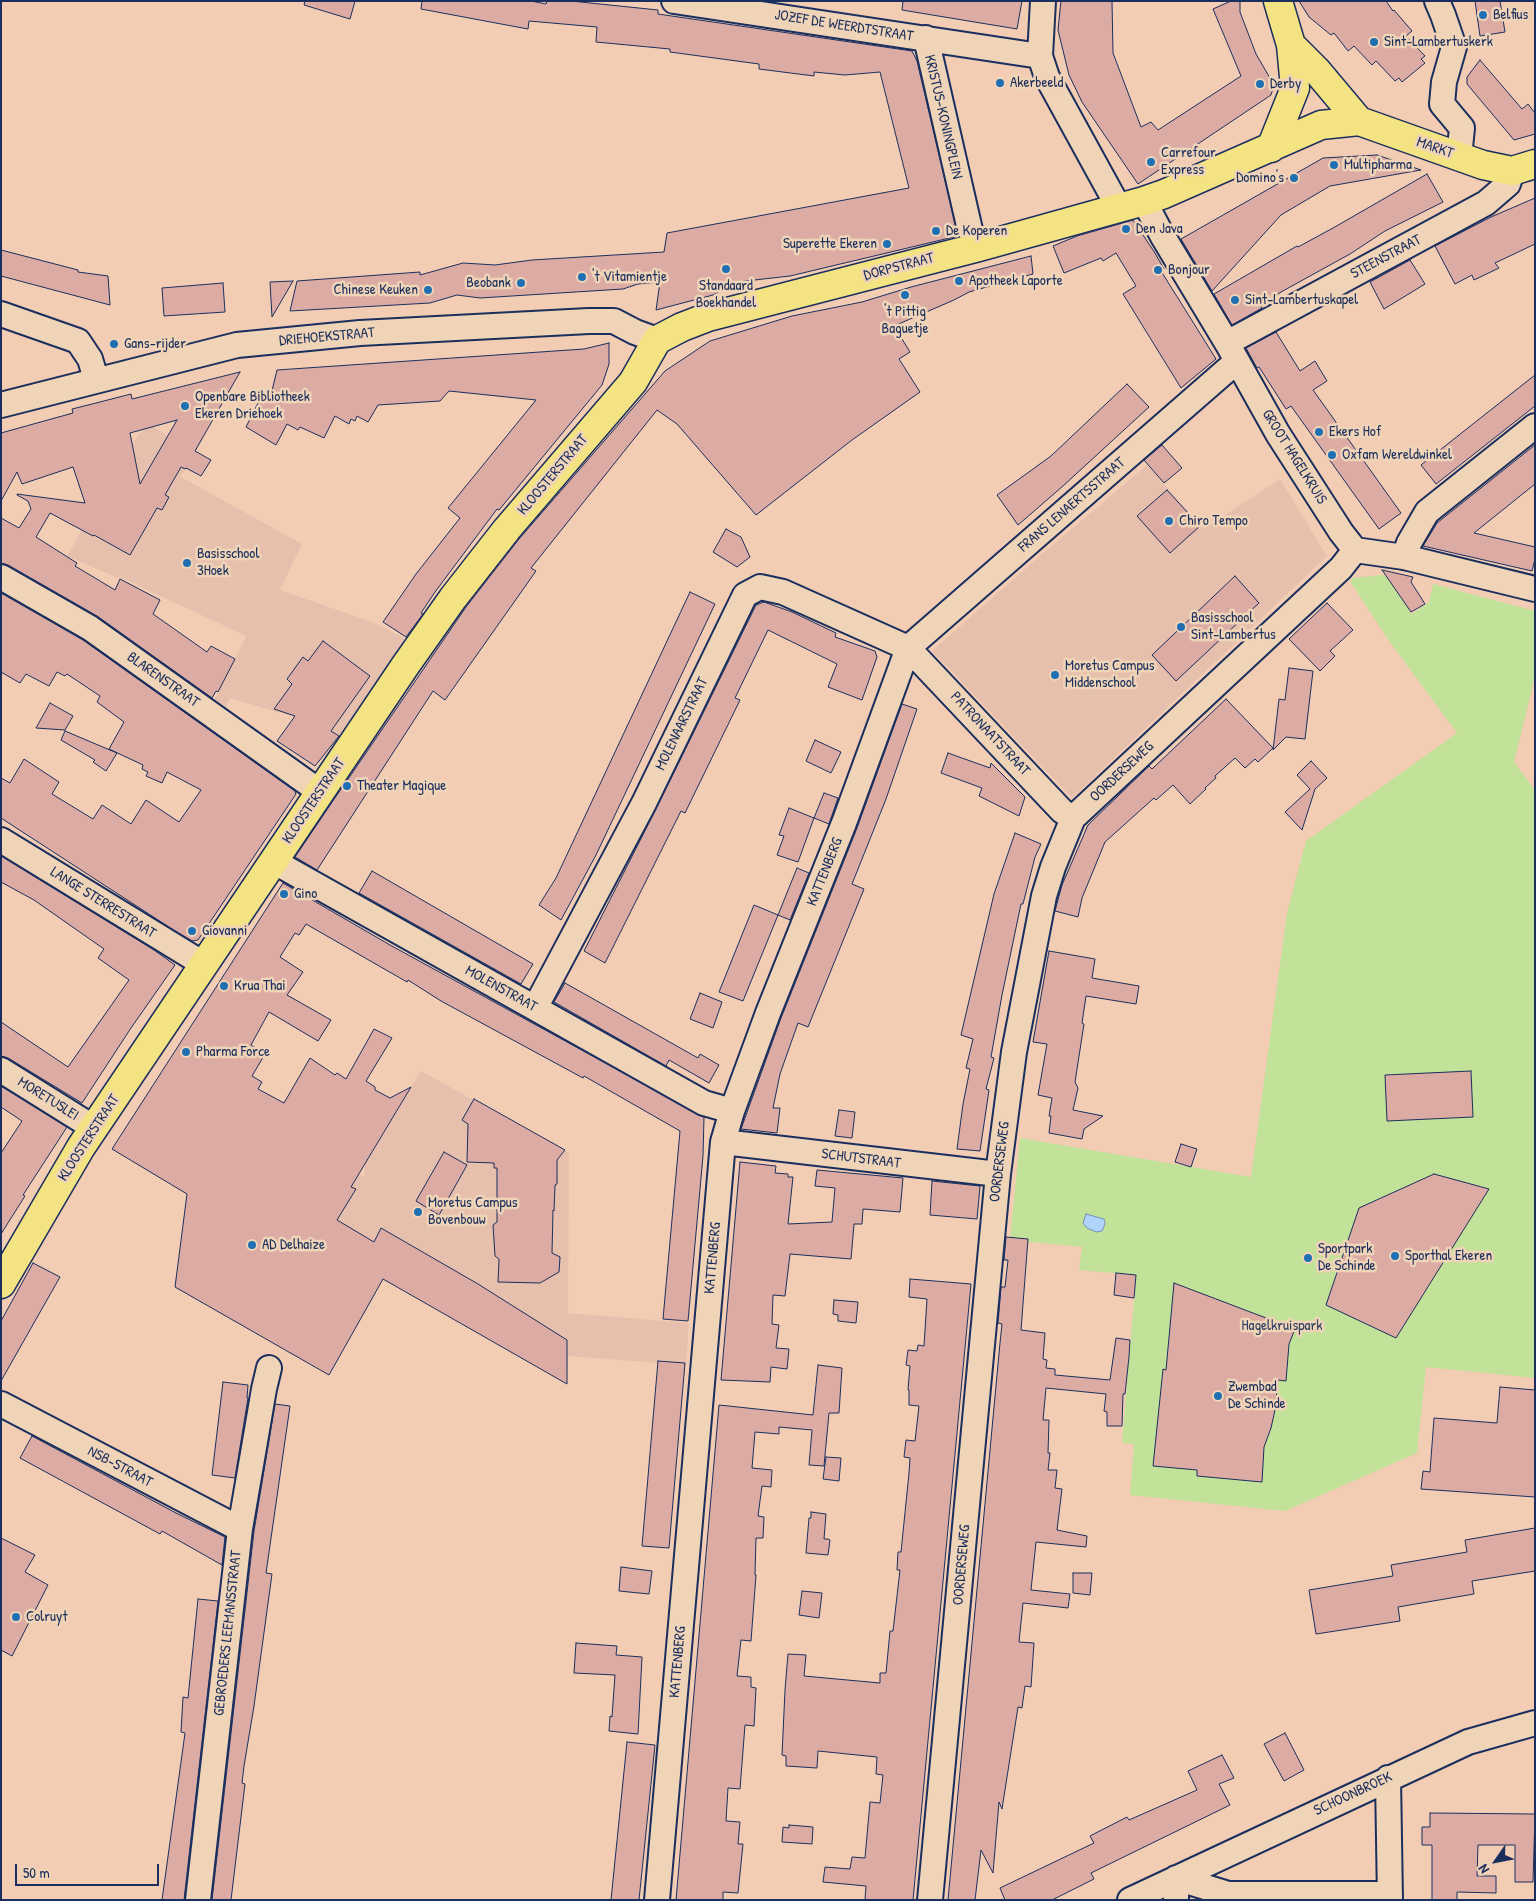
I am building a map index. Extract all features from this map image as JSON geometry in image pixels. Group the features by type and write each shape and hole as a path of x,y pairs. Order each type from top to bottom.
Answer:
{"main road":[{"name":"MARKT","path":"1271,148 1295,88 1291,45 1278,1"},
{"name":"MARKT","path":"1291,45 1359,121"},
{"name":"MARKT","path":"1132,204 1164,194 1321,125 1359,121 1483,165 1524,167"},
{"name":"DORPSTRAAT","path":"657,340 682,327 708,317 979,247 1132,204"},
{"name":"KLOOSTERSTRAAT","path":"1,1284 46,1204 94,1128 205,965 273,860 453,598 507,530 633,382 657,340"}],"street":[{"name":"JOZEF DE WEERDTSTRAAT","path":"674,1 926,38"},
{"path":"1043,1 1040,56 1047,77 1132,204"},
{"path":"1437,1 1454,48 1444,82 1442,104 1462,128 1459,157"},
{"name":"KRISTUS-KONINGPLEIN","path":"979,247 970,230 926,38 1040,56"},
{"name":"STEENSTRAAT","path":"1232,352 1486,203 1524,167"},
{"name":"GROOT HAGELKRUIS","path":"1132,204 1162,235 1232,352 1278,434 1341,532 1355,550"},
{"path":"1,314 78,342 90,359 96,379"},
{"name":"DRIEHOEKSTRAAT","path":"1,404 238,344 360,333 589,321 614,321 635,332 657,340"},
{"name":"FRANS LENAERTSSTRAAT","path":"908,648 1232,352"},
{"path":"1404,557 1409,543 1427,512 1535,426"},
{"path":"1355,550 1404,557 1535,589"},
{"name":"OORDERSEWEG","path":"930,1900 998,1174 1014,1052 1044,896 1053,867 1073,818 1341,568 1355,550"},
{"name":"BLARENSTRAAT","path":"1,577 90,628 320,792"},
{"name":"MOLENAARSTRAAT","path":"535,1008 644,803 745,595 760,587 783,592 908,648"},
{"name":"PATRONAATSTRAAT","path":"908,648 1062,811 1073,818"},
{"name":"KATTENBERG","path":"657,1900 723,1142 732,1111 768,1013 844,823 908,648"},
{"name":"LANGE STERRESTRAAT","path":"1,840 205,965"},
{"name":"MOLENSTRAAT","path":"273,860 704,1103 732,1111"},
{"name":"MORETUSLEI","path":"1,1070 94,1128"},
{"name":"SCHUTSTRAAT","path":"723,1142 998,1174"},
{"name":"GEBROEDERS LEEMANSSTRAAT","path":"198,1900 240,1529 269,1368"},
{"name":"NSB-STRAAT","path":"1,1404 240,1529"},
{"name":"SCHOONBROEK","path":"1130,1900 1176,1889 1388,1778 1468,1742 1535,1723"},
{"path":"1176,1889 1228,1894 1390,1897 1388,1778"}],"shaded area":[{"name":"Basisschool 3Hoek","path":"147,395 155,428 195,451 181,477 302,544 280,590 375,623 407,640 339,736 321,725 230,698 222,714 211,707 246,636 122,578 120,579 67,556 132,444 144,429 139,413 136,414 132,399"},
{"path":"1147,465 1204,529 1280,479 1327,556 1072,798 932,651"},
{"name":"Moretus Campus Bovenbouw","path":"167,1064 364,1177 365,1164 421,1071 569,1153 568,1313 689,1323 686,1365 568,1356 567,1384 383,1279 234,1185 127,1124"}],"green space":[{"name":"Hagelkruispark","path":"1382,575 1387,577 1412,614 1429,602 1433,584 1535,611 1535,676 1514,762 1535,790 1535,1378 1426,1367 1417,1453 1285,1511 1130,1495 1134,1444 1122,1443 1136,1275 1079,1270 1082,1247 1010,1240 1020,1138 1251,1177 1287,913 1306,841 1457,733 1387,638 1350,581 1353,578"}],"water":[{"path":"1086,1214 1104,1219 1105,1224 1102,1231 1096,1232 1087,1228 1083,1223"}],"building":[{"path":"305,1 355,1 350,19 304,5"},
{"path":"422,1 531,1 546,4 547,1 571,1 658,10 658,14 912,51 917,61 958,236 790,276 737,282 713,295 656,310 660,282 638,284 623,289 480,298 457,295 430,303 290,311 297,281 420,272 420,275 463,263 495,265 532,260 664,252 667,233 909,188 880,72 845,75 814,72 814,76 759,69 759,64 670,52 670,49 596,42 597,27 529,21 528,29 421,9"},
{"path":"903,1 1022,1 1017,29 902,10"},
{"path":"1061,1 1112,1 1113,53 1141,127 1151,122 1158,130 1241,76 1213,9 1231,1 1240,1 1240,12 1256,54 1274,85 1271,95 1138,184 1082,102 1069,75 1058,30"},
{"name":"Sint-Lambertuskerk","path":"1299,1 1386,1 1412,31 1406,36 1425,56 1421,59 1425,63 1402,82 1399,78 1395,81 1376,61 1372,65 1354,46 1348,51 1334,33 1331,35 1309,17"},
{"path":"1475,1 1500,1 1505,32 1480,36"},
{"path":"1480,60 1522,109 1528,104 1535,113 1535,134 1514,140 1467,84 1467,77"},
{"path":"1377,155 1421,170 1330,186 1281,215 1212,291 1181,239 1323,158"},
{"path":"1427,174 1443,202 1385,231 1350,254 1281,292 1261,306 1262,308 1232,325 1214,294"},
{"path":"1535,198 1535,244 1495,263 1499,268 1474,280 1472,275 1455,284 1435,246 1491,217"},
{"path":"1133,220 1164,269 1161,271 1216,359 1181,388 1123,294 1136,286 1116,253 1103,261 1101,258 1064,273 1053,246 1077,236"},
{"path":"1,250 78,270 78,272 108,276 110,305 1,276"},
{"path":"1031,256 1033,274 969,292 894,326 910,352 899,359 920,392 852,440 756,515 677,424 657,410 531,568 536,571 445,700 433,691 317,870 295,857 343,786 346,786 344,785 466,607 519,539 665,371 710,341 792,316 862,302 911,287"},
{"path":"1410,260 1425,284 1384,309 1370,282"},
{"path":"293,281 272,317 270,282"},
{"path":"223,283 225,312 164,316 162,288"},
{"path":"1276,332 1300,371 1315,361 1327,381 1313,390 1401,513 1379,529 1291,406 1286,409 1259,367 1257,368 1246,348"},
{"path":"609,343 609,364 602,385 499,510 497,509 435,592 421,613 423,614 406,637 383,622 416,574 460,518 448,508 536,400 449,391 440,401 378,405 368,422 357,416 355,421 351,419 349,424 335,416 324,438 300,427 298,430 287,424 276,445 246,427 262,395 270,399 277,370 584,349"},
{"path":"240,372 195,451 211,460 201,476 181,467 165,495 169,497 162,510 157,508 130,555 50,513 36,537 77,563 75,566 115,590 120,579 160,600 153,614 207,652 211,646 235,659 218,692 216,691 212,698 97,616 8,565 1,563 1,518 19,528 31,509 28,501 17,494 85,503 73,467 22,484 17,472 1,501 1,433 73,413 72,409 131,394 132,399","holes":["177,420 140,484 130,433"]},
{"path":"1535,375 1535,406 1436,484 1421,465"},
{"path":"1127,384 1149,407 1018,525 997,495 1051,456"},
{"path":"1162,445 1182,468 1164,483 1144,460"},
{"path":"1535,445 1535,484 1474,533 1535,547 1532,571 1423,546 1437,523"},
{"name":"Chiro Tempo","path":"1167,490 1200,526 1170,553 1137,516"},
{"path":"726,529 741,537 750,557 737,567 713,552"},
{"path":"1382,570 1413,577 1411,582 1425,604 1411,612"},
{"path":"1235,576 1259,603 1176,681 1152,655"},
{"path":"690,592 715,604 596,855 561,920 539,905 556,878"},
{"path":"1,593 83,640 295,791 296,794 198,940 192,941 175,931 1,818 1,778 10,783 24,759 59,782 52,794 93,819 102,805 131,824 146,800 179,822 201,790 167,772 162,783 146,776 148,772 142,769 143,765 109,749 124,722 97,702 100,696 67,674 65,676 57,672 49,686 26,674 20,683 1,672"},
{"path":"764,602 792,612 836,633 835,637 875,651 877,657 862,700 828,687 837,664 768,630 735,698 740,700 685,813 681,811 605,963 584,951 756,605"},
{"path":"1327,603 1353,630 1330,651 1335,656 1320,671 1289,639"},
{"path":"323,641 370,676 331,731 339,736 315,766 277,741 295,716 274,709 292,684 287,679 303,657 308,661"},
{"path":"1289,668 1313,671 1305,739 1286,737 1273,750 1279,699 1285,700"},
{"path":"1226,699 1273,748 1258,762 1255,759 1245,768 1235,758 1215,776 1216,778 1190,804 1173,785 1156,800 1154,798 1105,842 1082,898 1078,917 1055,911 1062,885 1088,825 1149,766 1152,769"},
{"path":"50,703 73,716 65,730 36,728"},
{"path":"902,704 917,709 886,799 852,884 864,889 808,1027 798,1023 780,1074 773,1108 780,1108 777,1133 741,1129 781,1018 857,828"},
{"path":"65,731 117,753 106,771 93,762 95,760 61,740"},
{"path":"815,740 841,752 831,773 806,761"},
{"path":"948,753 990,768 991,763 1025,797 1019,816 979,796 982,788 941,773"},
{"path":"1311,761 1327,778 1315,789 1302,830 1285,812 1310,789 1297,775"},
{"path":"824,793 838,798 829,824 814,818"},
{"path":"789,808 814,818 798,862 777,855 784,836 779,835"},
{"path":"1015,833 1041,844 1035,857 1023,904 1021,904 1002,995 991,1057 994,1058 986,1089 989,1090 980,1151 957,1149 970,1069 966,1068 973,1039 961,1035 994,894"},
{"path":"1,856 154,950 175,965 82,1103 8,1058 1,1056 1,1022 68,1067 129,980 98,958 104,949 34,900 1,882"},
{"path":"797,868 809,873 790,920 778,915"},
{"path":"372,871 533,964 521,984 359,893"},
{"path":"283,883 390,945 704,1117 703,1156 688,1321 663,1319 680,1131 584,1076 583,1078 441,1001 408,980 407,982 306,924 299,935 295,933 280,957 303,972 287,995 331,1020 318,1041 269,1012 251,1045 265,1054 252,1076 262,1082 258,1089 284,1103 310,1058 335,1075 337,1073 346,1079 374,1029 392,1038 366,1081 375,1087 375,1090 390,1098 411,1087 351,1187 356,1189 337,1220 374,1242 381,1228 478,1284 567,1340 567,1384 383,1279 329,1375 175,1287 187,1194 112,1149"},
{"path":"754,905 778,915 743,1001 719,992"},
{"path":"1049,951 1095,959 1092,978 1139,986 1136,1004 1086,996 1082,1023 1084,1024 1075,1082 1078,1088 1073,1110 1103,1116 1084,1129 1082,1139 1049,1133 1052,1098 1038,1095 1047,1044 1033,1042"},
{"path":"565,983 698,1058 700,1054 719,1065 709,1083 669,1060 666,1066 554,1002"},
{"path":"700,993 722,1002 713,1028 690,1019"},
{"path":"1471,1071 1473,1117 1387,1121 1385,1075"},
{"path":"1,1086 67,1127 23,1195 25,1196 1,1234 1,1153 22,1121 1,1107"},
{"path":"474,1099 565,1150 557,1160 557,1184 555,1185 553,1210 552,1253 560,1257 559,1272 540,1283 498,1282 499,1259 495,1256 493,1225 497,1222 497,1168 494,1168 494,1163 467,1162 468,1124 462,1120"},
{"path":"839,1110 855,1112 852,1138 835,1136"},
{"path":"1181,1144 1197,1149 1191,1167 1175,1162"},
{"path":"444,1152 467,1165 439,1215 416,1201"},
{"path":"740,1162 776,1166 775,1173 788,1174 788,1177 793,1177 788,1224 832,1222 835,1188 815,1186 817,1170 903,1178 900,1212 863,1209 862,1224 854,1224 851,1259 790,1254 785,1296 773,1295 772,1324 779,1325 776,1348 789,1349 787,1369 771,1367 770,1382 721,1380"},
{"name":"Sporthal Ekeren","path":"1434,1174 1489,1189 1396,1338 1326,1305 1359,1208"},
{"path":"932,1181 980,1186 977,1219 930,1215"},
{"path":"1006,1237 1028,1239 1021,1330 1045,1333 1043,1359 1047,1360 1046,1368 1055,1369 1055,1375 1110,1380 1116,1338 1130,1340 1129,1357 1125,1394 1123,1394 1122,1426 1107,1426 1107,1412 1104,1411 1106,1394 1046,1388 1043,1420 1049,1420 1048,1453 1050,1453 1048,1470 1057,1470 1055,1488 1062,1489 1057,1530 1087,1536 1086,1547 1036,1542 1031,1590 1070,1594 1068,1608 1023,1603 1019,1642 1034,1643 1031,1687 1025,1686 1022,1708 1018,1707 1002,1809 999,1802 993,1873 981,1850 975,1900 948,1900 1002,1324 998,1323 1001,1287 1005,1287 1008,1260 1004,1260"},
{"path":"33,1263 60,1277 1,1381 1,1321"},
{"path":"1116,1273 1136,1275 1134,1298 1114,1295"},
{"path":"910,1279 971,1284 913,1900 865,1900 866,1886 823,1882 825,1867 850,1869 852,1857 865,1858 870,1802 880,1803 883,1775 876,1774 877,1757 818,1751 817,1768 786,1766 786,1756 782,1755 785,1690 788,1654 806,1655 804,1676 880,1683 880,1673 886,1673 890,1631 893,1631 900,1570 897,1570 898,1552 901,1552 909,1473 910,1458 904,1457 906,1440 915,1441 919,1406 909,1405 910,1366 906,1365 908,1350 917,1351 918,1345 924,1346 927,1299 909,1297"},
{"name":"Zwembad De Schinde","path":"1174,1283 1295,1329 1289,1344 1286,1381 1278,1380 1275,1410 1264,1447 1262,1482 1197,1476 1197,1470 1153,1466 1163,1369 1166,1370"},
{"path":"834,1300 858,1302 856,1323 838,1321 838,1315 833,1314"},
{"path":"658,1361 685,1363 669,1548 642,1546"},
{"path":"818,1365 842,1368 839,1413 829,1413 824,1466 809,1465 812,1430 779,1427 779,1434 755,1432 752,1468 772,1470 771,1487 762,1486 758,1516 764,1517 763,1538 756,1538 756,1575 751,1641 741,1640 737,1676 751,1677 751,1687 756,1688 754,1726 745,1725 740,1789 728,1788 726,1821 740,1822 738,1844 743,1844 738,1893 723,1892 723,1900 676,1900 719,1405 813,1415"},
{"path":"223,1382 248,1385 248,1398 235,1478 212,1475"},
{"path":"1500,1387 1535,1390 1535,1497 1421,1489 1423,1471 1430,1472 1434,1418 1497,1423"},
{"path":"275,1404 290,1406 266,1573 272,1574 244,1766 242,1783 245,1784 231,1900 212,1900 254,1531"},
{"path":"32,1436 225,1537 222,1565 162,1531 160,1534 20,1458"},
{"path":"826,1457 841,1458 839,1481 823,1479"},
{"path":"811,1512 826,1514 824,1539 830,1540 828,1555 806,1553"},
{"path":"1535,1528 1535,1571 1472,1581 1474,1594 1398,1607 1400,1621 1316,1634 1309,1590 1393,1576 1391,1565 1467,1552 1465,1540"},
{"name":"Colruyt","path":"1,1538 35,1555 25,1572 48,1585 12,1656 1,1650"},
{"path":"621,1567 652,1571 649,1594 619,1591"},
{"path":"1073,1573 1092,1573 1090,1595 1073,1593"},
{"path":"802,1591 822,1593 819,1618 799,1615"},
{"path":"198,1599 218,1601 184,1900 162,1900 185,1733 181,1732 183,1697 188,1698"},
{"path":"576,1643 617,1646 616,1655 642,1657 638,1734 609,1731 615,1675 574,1673"},
{"path":"1285,1733 1304,1770 1284,1781 1264,1744"},
{"path":"627,1742 655,1745 639,1900 611,1900"},
{"path":"1222,1755 1234,1778 1219,1784 1230,1805 1091,1873 1094,1879 1052,1900 1005,1900 1000,1888 1094,1843 1090,1836 1127,1817 1129,1820 1197,1790 1188,1771"},
{"path":"1430,1813 1535,1814 1533,1882 1515,1882 1515,1845 1478,1845 1477,1876 1496,1876 1496,1893 1457,1892 1457,1900 1432,1900 1432,1845 1422,1845 1422,1827 1430,1827"},
{"path":"789,1825 813,1827 812,1844 782,1842 783,1827 789,1828"}],"place":[{"name":"Belfius","path":"1483,15"},
{"name":"Sint-Lambertuskerk","path":"1374,42"},
{"name":"Akerbeeld","path":"1000,83"},
{"name":"Derby","path":"1260,84"},
{"name":"Carrefour Express","path":"1151,162"},
{"name":"Multipharma","path":"1334,165"},
{"name":"Domino's","path":"1294,178"},
{"name":"Den Java","path":"1126,229"},
{"name":"De Koperen","path":"936,231"},
{"name":"Superette Ekeren","path":"887,244"},
{"name":"Standaard Boekhandel","path":"726,269"},
{"name":"Bonjour","path":"1158,270"},
{"name":"'t Vitamientje","path":"582,277"},
{"name":"Apotheek Laporte","path":"959,281"},
{"name":"Beobank","path":"521,283"},
{"name":"Chinese Keuken","path":"428,290"},
{"name":"'t Pittig Baguetje","path":"905,295"},
{"name":"Sint-Lambertuskapel","path":"1235,300"},
{"name":"Gans-rijder","path":"114,344"},
{"name":"Openbare Bibliotheek Ekeren Driehoek","path":"185,406"},
{"name":"Ekers Hof","path":"1319,432"},
{"name":"Oxfam Wereldwinkel","path":"1332,455"},
{"name":"Chiro Tempo","path":"1169,521"},
{"name":"Basisschool 3Hoek","path":"187,563"},
{"name":"Basisschool Sint-Lambertus","path":"1181,627"},
{"name":"Moretus Campus Middenschool","path":"1055,675"},
{"name":"Theater Magique","path":"347,786"},
{"name":"Gino","path":"284,894"},
{"name":"Giovanni","path":"192,931"},
{"name":"Krua Thai","path":"224,986"},
{"name":"Pharma Force","path":"186,1052"},
{"name":"Moretus Campus Bovenbouw","path":"418,1212"},
{"name":"AD Delhaize","path":"252,1245"},
{"name":"Sporthal Ekeren","path":"1395,1256"},
{"name":"Sportpark De Schinde","path":"1308,1258"},
{"name":"Zwembad De Schinde","path":"1218,1396"},
{"name":"Colruyt","path":"16,1617"}]}
